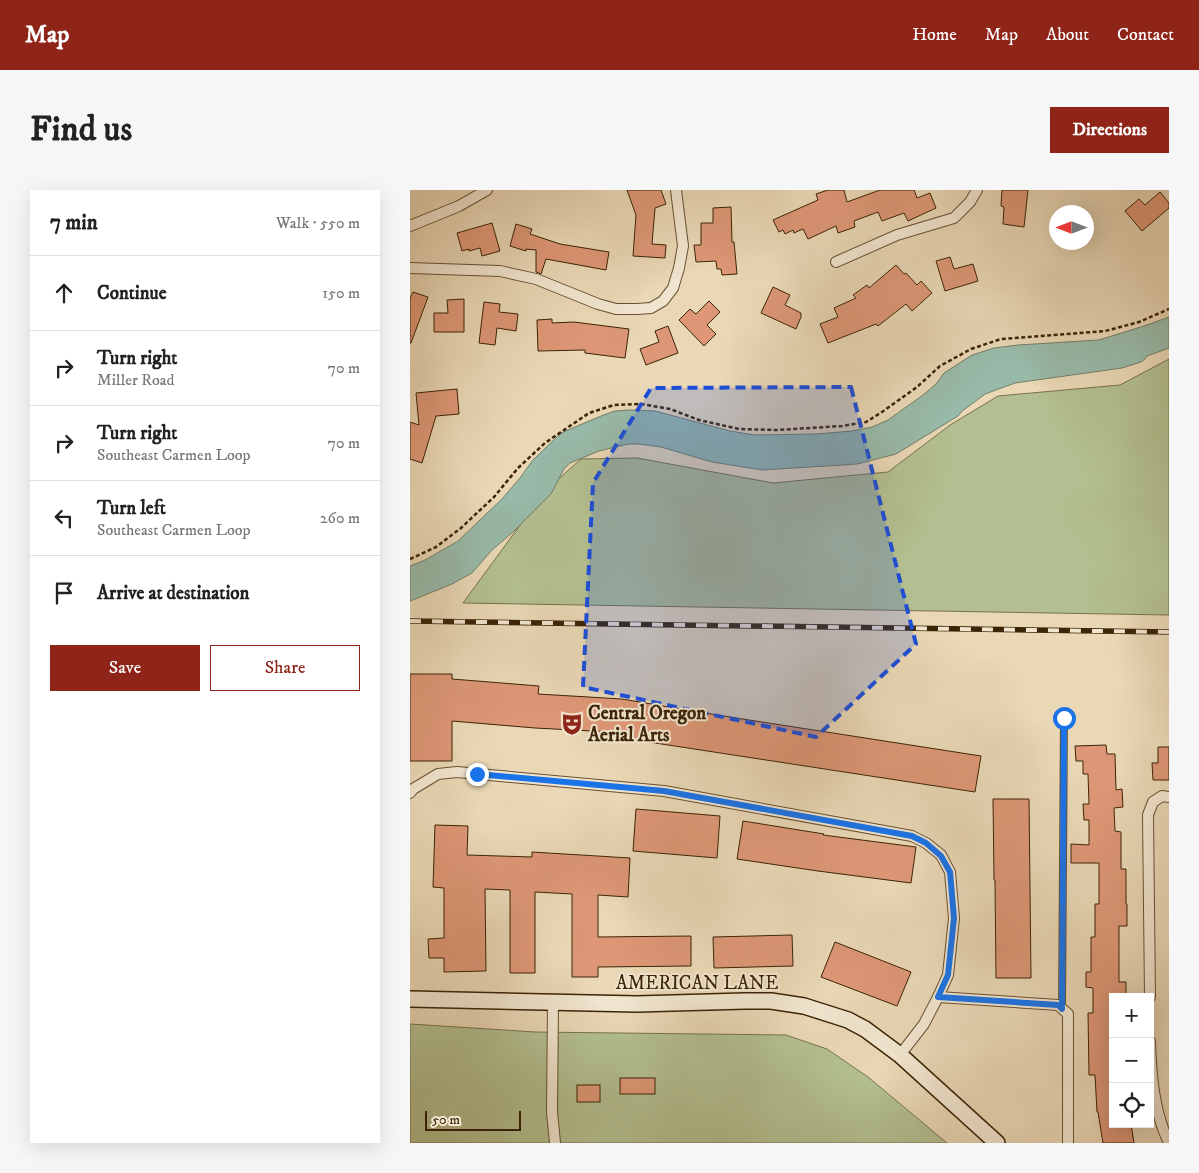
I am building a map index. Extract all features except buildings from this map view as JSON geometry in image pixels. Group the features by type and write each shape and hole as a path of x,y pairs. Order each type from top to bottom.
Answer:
{"street":[{"path":"410,226 459,206 487,190"},
{"path":"410,268 500,271 536,279 598,304 616,309 651,308 663,301 673,288 679,268 682,246 676,190"},
{"path":"836,262 897,235 954,218 970,202 977,190"},
{"path":"410,793 412,789 438,774 457,772 664,791 912,836 926,843 941,856 950,872 954,918 948,975 924,1024 900,1054"},
{"path":"1150,993 1148,815 1153,802 1162,796 1169,796"},
{"path":"938,997 1058,1005 1068,1014 1068,1143"},
{"name":"AMERICAN LANE","path":"410,999 637,1004 771,1001 804,1006 848,1020 865,1029 900,1054 997,1143"},
{"path":"553,1002 552,1112 555,1143"},
{"path":"1152,1083 1162,1129 1169,1143"}],"lane":[{"path":"1062,1009 1064,718"}],"path":[{"path":"410,559 436,547 461,528 494,497 518,468 545,443 589,413 614,405 641,404 670,409 699,420 739,429 777,430 842,426 866,422 916,387 940,366 971,349 1002,339 1105,331 1139,322 1169,309"}],"highlighted area":[{"path":"851,387 916,644 816,737 583,687 593,483 651,388"}],"shaded area":[{"path":"1169,317 1169,348 1147,356 1141,362 1122,368 1015,383 985,394 958,416 896,454 857,464 762,470 712,462 661,447 639,444 628,444 599,451 570,463 564,469 551,494 492,550 472,573 452,584 410,601 410,566 425,560 458,541 502,499 533,460 561,433 601,416 615,411 655,411 730,431 755,435 816,434 852,431 872,427 888,420 923,395 936,384 944,373 972,355 994,348 1018,345 1099,340"},
{"path":"1169,359 1169,615 463,603 545,491 581,459 637,458 773,483 888,472 950,425 998,396 1120,385"},
{"path":"410,1024 535,1032 786,1035 827,1049 868,1077 947,1143 410,1143"}],"railway":[{"path":"410,621 1169,632"}],"place":[{"name":"Central Oregon Aerial Arts","path":"572,724"}],"route":[{"path":"477,774 664,791 912,836 926,843 941,856 950,872 954,918 948,975 938,997 1058,1005 1062,1009 1064,718"}]}
